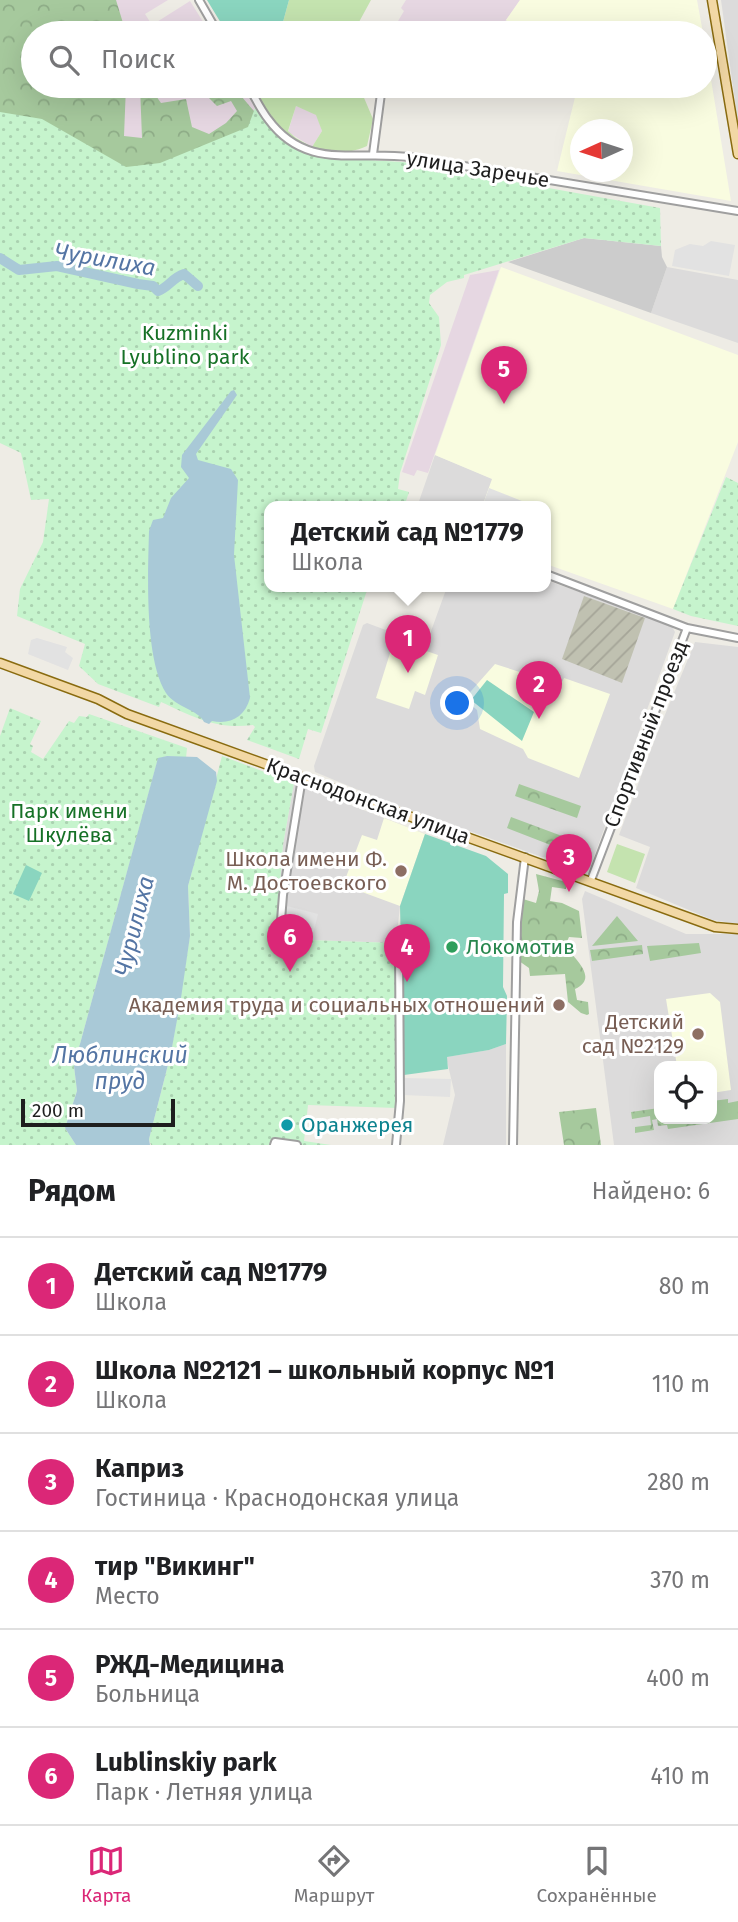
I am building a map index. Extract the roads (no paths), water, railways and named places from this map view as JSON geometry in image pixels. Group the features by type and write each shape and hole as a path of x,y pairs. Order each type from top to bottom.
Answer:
{"main road":[{"path":"712,0 716,21"},
{"path":"717,30 738,154"},
{"name":"Краснодонская улица","path":"0,663 98,699 127,714 715,927 738,929"}],"street":[{"path":"199,0 211,21"},
{"name":"улица Заречье","path":"256,98 270,121 303,149 324,155 373,154 420,159 738,211"},
{"path":"373,154 380,98"},
{"path":"551,576 687,628 738,638"},
{"name":"Спортивный проезд","path":"591,880 687,628"},
{"path":"280,933 293,830 301,784 305,778"},
{"path":"513,1145 517,922 525,857"},
{"path":"396,1145 400,1101 399,946"},
{"path":"274,1143 297,1145"}],"water":[{"path":"234,390 237,395 196,454 198,460 231,469 238,480 234,555 250,698 241,715 225,722 212,721 209,724 170,698 159,678 149,614 149,531 153,520 163,518 171,498 189,478 181,467 182,455"},
{"name":"Люблинский пруд","path":"197,757 216,772 217,781 188,886 190,936 181,998 171,1053 149,1139 150,1145 76,1145 65,1128 77,1091 74,1066 158,758"}],"waterway":[{"name":"Чурилиха","path":"0,258 19,270 57,266 153,286 158,291 184,274 198,286"}],"place":[{"name":"РЖД-Медицина","path":"504,404"},
{"name":"Детский сад №1779","path":"408,673"},
{"name":"Школа №2121 – школьный корпус №1","path":"539,719"},
{"name":"Школа имени Ф. М. Достоевского","path":"401,871"},
{"name":"Каприз","path":"569,892"},
{"name":"Локомотив","path":"452,947"},
{"name":"Lublinskiy park","path":"290,972"},
{"name":"тир \"Викинг\"","path":"407,982"},
{"name":"Академия труда и социальных отношений","path":"559,1005"},
{"name":"Детский сад №2129","path":"698,1034"},
{"name":"Оранжерея","path":"287,1125"}],"park label":[{"name":"Kuzminki Lyublino park","path":"185,345"},
{"name":"Парк имени Шкулёва","path":"69,823"}]}
